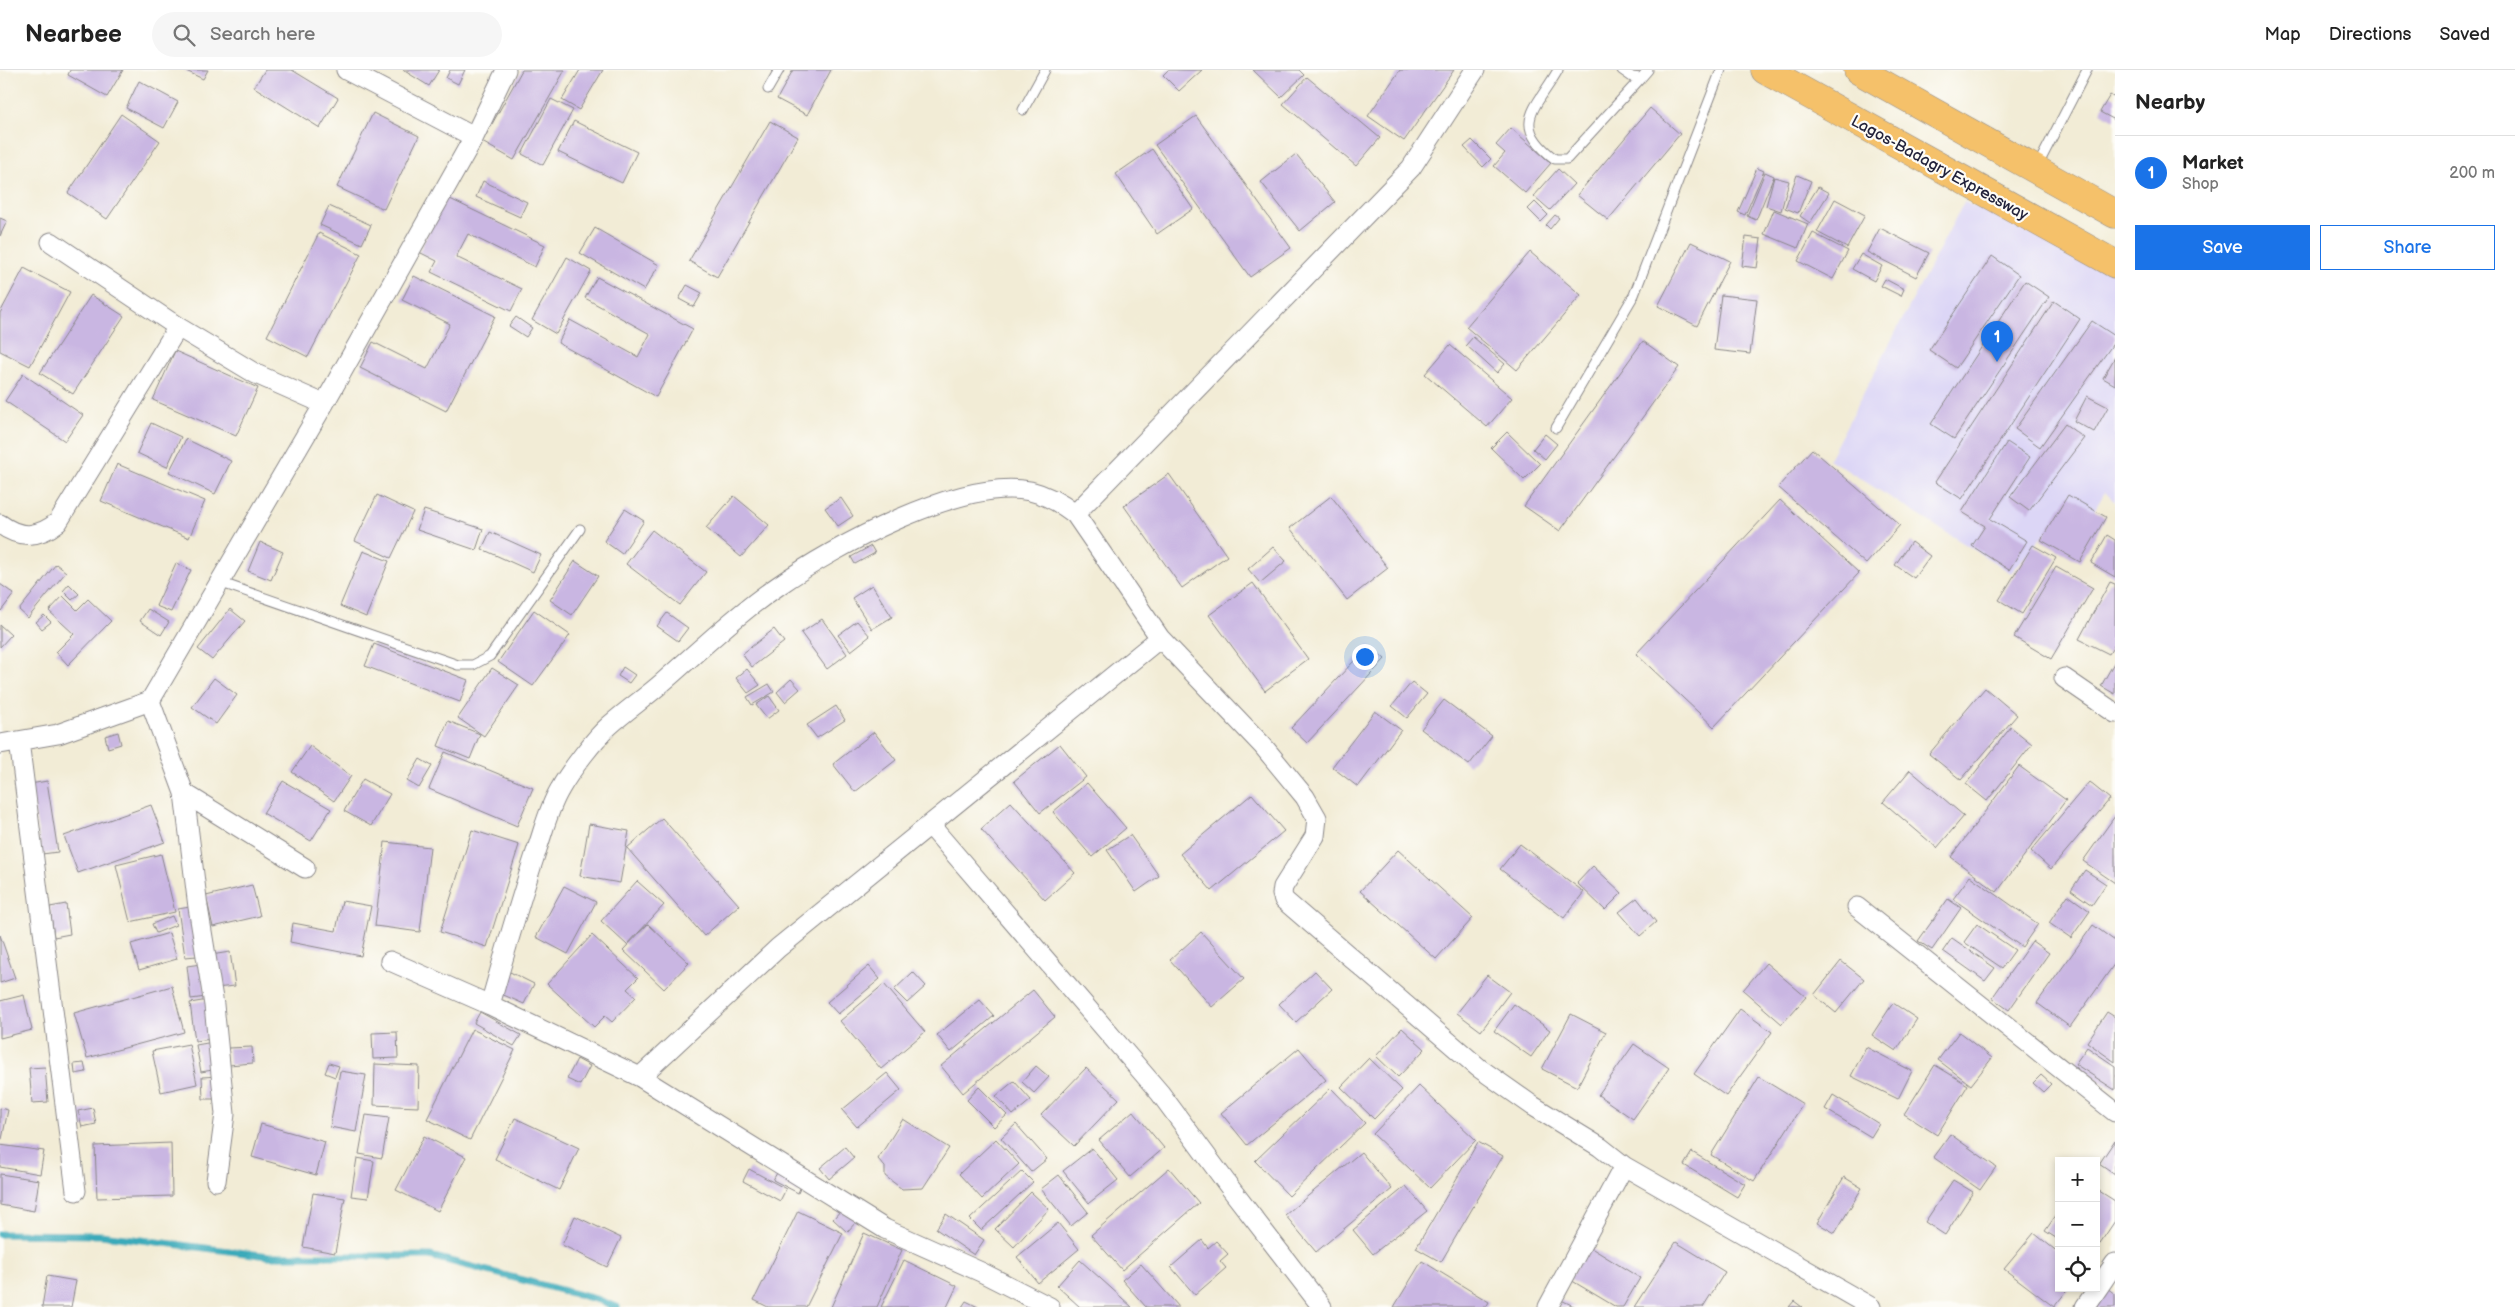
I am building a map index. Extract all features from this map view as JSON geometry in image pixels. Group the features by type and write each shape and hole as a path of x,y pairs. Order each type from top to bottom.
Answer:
{"highway":[{"name":"Lagos-Badagry Expressway","path":"1765,70 2115,264"},
{"path":"1858,70 2115,214"}],"street":[{"path":"346,70 474,138"},
{"path":"0,744 58,734 150,700 324,404 474,138 506,70"},
{"path":"1075,514 1093,499 1411,168 1475,70"},
{"path":"51,242 178,327 256,374 324,404"},
{"path":"0,524 19,535 35,535 48,530 58,522 178,327"},
{"path":"490,1005 523,891 559,789 608,726 662,683 723,628 778,586 824,558 884,525 943,501 1002,489 1030,491 1062,504 1075,514 1160,638 1263,746 1305,797 1317,818 1315,836 1283,887 1282,894 1284,900 1479,1068 1533,1106 1600,1147 1624,1166 1871,1307"},
{"path":"640,1078 778,948 1160,638"},
{"path":"2064,678 2115,713"},
{"path":"150,700 184,793 198,906 214,1005 225,1114 216,1181"},
{"path":"19,741 76,1191"},
{"path":"184,793 305,868"},
{"path":"930,825 1160,1093 1322,1307"},
{"path":"1857,907 2115,1112"},
{"path":"390,961 490,1005 640,1078 885,1229 981,1272 1050,1307"},
{"path":"1548,1307 1624,1166"},
{"path":"2085,1307 2115,1262"}],"lane":[{"path":"768,89 779,70"},
{"path":"1023,110 1045,70"},
{"path":"1558,70 1532,113 1529,128 1533,139 1555,159 1567,159 1648,70"},
{"path":"1622,70 1632,77 1641,78"},
{"path":"1556,428 1634,295 1721,70"},
{"path":"2036,170 2087,70"},
{"path":"219,582 458,665 473,665 490,656 580,529"}],"shaded area":[{"path":"1964,202 2115,265 2115,502 2105,492 2081,533 2055,521 2011,573 1829,459"}],"building":[{"path":"70,70 123,70 107,97 68,75"},
{"path":"184,70 208,70 203,79"},
{"path":"265,70 292,70 338,98 320,128 254,87"},
{"path":"403,70 439,70 429,86"},
{"path":"450,70 465,70 458,84 446,78"},
{"path":"522,70 565,70 514,160 482,142"},
{"path":"580,70 603,70 579,110 562,100"},
{"path":"793,70 831,70 807,115 777,99"},
{"path":"1168,70 1202,70 1179,91 1163,75"},
{"path":"1253,70 1299,70 1304,75 1281,97"},
{"path":"1400,70 1454,70 1404,141 1368,116"},
{"path":"1307,77 1380,138 1356,166 1283,104"},
{"path":"139,81 178,102 164,128 126,108"},
{"path":"2110,95 2115,98 2115,120 2100,112"},
{"path":"551,99 573,110 543,165 522,154"},
{"path":"1650,108 1680,134 1608,220 1577,195"},
{"path":"373,113 419,136 384,209 337,187"},
{"path":"121,114 160,141 107,219 68,193"},
{"path":"1196,116 1291,248 1250,277 1155,145"},
{"path":"574,121 637,152 622,183 558,152"},
{"path":"770,121 798,137 717,277 689,261"},
{"path":"1511,128 1551,163 1525,193 1494,166 1505,153 1496,145"},
{"path":"1472,140 1491,159 1483,167 1464,147"},
{"path":"1152,149 1193,209 1157,234 1116,174"},
{"path":"1296,154 1335,202 1300,231 1261,182"},
{"path":"1757,168 1764,171 1745,215 1738,212"},
{"path":"1558,169 1574,184 1550,210 1534,196"},
{"path":"1765,172 1774,176 1756,220 1747,216"},
{"path":"1797,175 1811,181 1798,213 1785,208"},
{"path":"1774,177 1789,181 1781,211 1766,206"},
{"path":"483,181 527,202 520,217 476,197"},
{"path":"1818,187 1829,193 1810,223 1800,216"},
{"path":"446,197 545,245 535,267 468,234 456,257 522,289 511,311 431,272 437,261 419,252"},
{"path":"1835,199 1865,215 1847,248 1817,232"},
{"path":"1535,202 1548,215 1541,222 1528,209"},
{"path":"329,206 371,225 362,244 320,225"},
{"path":"1774,210 1808,224 1798,248 1764,234"},
{"path":"1555,215 1559,218 1550,229 1546,225"},
{"path":"0,218 7,221 0,236"},
{"path":"595,228 659,265 644,290 580,253"},
{"path":"1880,228 1929,253 1916,277 1867,252"},
{"path":"319,233 361,254 308,357 267,336"},
{"path":"1813,233 1848,251 1833,279 1798,261"},
{"path":"1746,237 1761,239 1757,268 1742,266"},
{"path":"1691,242 1730,261 1697,326 1658,306"},
{"path":"1530,252 1581,295 1517,370 1466,327"},
{"path":"1861,254 1882,266 1874,281 1852,269"},
{"path":"1992,256 2019,275 1956,368 1929,350"},
{"path":"567,257 591,271 556,334 532,320"},
{"path":"24,268 70,292 30,366 0,351 0,313"},
{"path":"414,276 495,316 446,411 360,368 373,342 427,369 450,324 402,300"},
{"path":"597,277 693,329 656,397 558,343 570,320 638,357 650,334 585,298"},
{"path":"1885,279 1904,289 1901,296 1881,286"},
{"path":"2025,281 2049,297 1954,439 1931,424"},
{"path":"687,285 702,293 694,307 679,299"},
{"path":"91,295 124,316 73,394 40,373"},
{"path":"1721,295 1757,299 1750,354 1714,350"},
{"path":"2054,301 2080,319 1962,499 1935,482"},
{"path":"516,317 532,328 526,337 509,326"},
{"path":"2092,321 2115,336 2115,341 2040,447 2015,429"},
{"path":"1473,337 1505,364 1497,373 1466,345"},
{"path":"1643,341 1679,367 1560,531 1524,506"},
{"path":"1450,345 1512,398 1487,427 1425,374"},
{"path":"175,351 258,388 236,436 153,400"},
{"path":"2115,357 2115,385 2103,378"},
{"path":"23,374 83,415 65,441 5,401"},
{"path":"2087,396 2108,407 2094,432 2074,421"},
{"path":"151,423 181,437 167,467 137,453"},
{"path":"2065,424 2084,438 2029,511 2010,497"},
{"path":"1507,432 1540,464 1524,480 1491,448"},
{"path":"1545,434 1557,444 1545,459 1533,449"},
{"path":"186,439 231,461 215,494 169,472"},
{"path":"2007,442 2030,457 1990,519 2027,541 2009,570 1972,546 1985,526 1962,512"},
{"path":"1812,449 1900,525 1866,564 1778,487"},
{"path":"117,464 205,501 189,538 101,501"},
{"path":"1169,474 1227,556 1182,588 1124,506"},
{"path":"377,495 413,512 391,558 355,541"},
{"path":"2068,495 2106,517 2080,562 2041,540"},
{"path":"734,496 769,525 741,557 706,528"},
{"path":"1331,496 1388,568 1347,600 1290,528"},
{"path":"841,498 853,516 838,526 825,508"},
{"path":"1780,500 1859,573 1714,727 1636,654"},
{"path":"625,509 644,521 622,554 604,541"},
{"path":"424,510 483,529 476,550 417,530"},
{"path":"652,530 706,572 680,605 626,564"},
{"path":"490,532 541,555 533,572 482,549"},
{"path":"2107,535 2115,540 2115,577 2091,563"},
{"path":"260,542 283,552 271,580 248,571"},
{"path":"1911,542 1930,556 1914,578 1895,565"},
{"path":"2033,545 2056,558 2022,614 1999,600"},
{"path":"871,546 875,553 855,564 851,557"},
{"path":"1273,547 1286,561 1260,583 1248,569"},
{"path":"363,551 389,561 366,617 340,606"},
{"path":"575,561 598,576 572,615 550,600"},
{"path":"176,563 191,570 171,612 156,606"},
{"path":"56,564 66,572 28,618 19,610"},
{"path":"2056,567 2093,588 2051,659 2014,637"},
{"path":"2110,582 2115,584 2115,644 2109,654 2079,639"},
{"path":"1253,583 1308,659 1265,691 1209,615"},
{"path":"0,584 14,594 1,611 0,610"},
{"path":"69,584 79,594 72,600 63,591"},
{"path":"872,585 892,617 872,629 852,598"},
{"path":"63,596 77,610 88,599 111,621 68,665 56,652 74,634 49,611"},
{"path":"148,609 169,622 161,635 140,621"},
{"path":"230,609 245,621 212,660 198,649"},
{"path":"534,610 570,635 533,686 498,662"},
{"path":"667,613 688,628 678,641 657,626"},
{"path":"44,615 51,622 42,629 36,622"},
{"path":"822,619 847,654 827,669 801,633"},
{"path":"857,621 870,636 851,651 838,635"},
{"path":"0,625 11,635 0,647"},
{"path":"774,629 784,642 752,667 742,654"},
{"path":"374,644 468,680 460,702 365,666"},
{"path":"1369,645 1385,659 1307,743 1291,728"},
{"path":"2115,661 2115,694 2101,686"},
{"path":"623,667 635,675 629,683 618,676"},
{"path":"492,668 519,685 484,736 458,718"},
{"path":"747,669 760,685 748,693 736,678"},
{"path":"214,678 237,695 216,724 192,707"},
{"path":"791,679 800,689 785,702 777,692"},
{"path":"1412,682 1427,694 1407,718 1392,706"},
{"path":"769,684 774,692 752,705 747,697"},
{"path":"1985,688 2017,715 1961,780 1929,754"},
{"path":"769,696 779,710 767,719 756,705"},
{"path":"1444,700 1492,736 1469,765 1421,729"},
{"path":"836,706 845,720 817,738 807,725"},
{"path":"1375,711 1401,730 1358,787 1332,767"},
{"path":"448,721 480,734 470,759 438,746"},
{"path":"2011,727 2032,744 1987,801 1966,784"},
{"path":"118,732 121,744 108,748 105,736"},
{"path":"874,732 896,760 855,792 833,764"},
{"path":"1060,744 1086,777 1040,813 1014,781"},
{"path":"310,746 351,776 334,801 292,772"},
{"path":"445,752 533,788 517,826 429,789"},
{"path":"420,759 432,766 419,788 407,781"},
{"path":"2019,766 2066,800 1997,892 1951,857"},
{"path":"1910,770 1964,816 1937,848 1883,802"},
{"path":"363,779 390,794 371,826 344,811"},
{"path":"47,781 58,852 42,854 30,784"},
{"path":"283,781 331,809 311,841 263,813"},
{"path":"2089,782 2110,799 2051,869 2031,851"},
{"path":"1087,783 1126,828 1092,857 1053,812"},
{"path":"1252,794 1284,831 1212,891 1180,854"},
{"path":"1011,802 1075,873 1045,900 981,829"},
{"path":"151,805 165,842 78,873 64,836"},
{"path":"2115,816 2115,883 2083,861"},
{"path":"662,818 739,905 704,936 627,848"},
{"path":"589,824 629,831 620,883 580,876"},
{"path":"472,830 519,845 487,947 440,932"},
{"path":"1130,835 1159,876 1136,892 1107,850"},
{"path":"385,842 430,847 420,932 375,926"},
{"path":"1520,844 1584,892 1564,918 1500,869"},
{"path":"1398,850 1473,918 1436,959 1360,891"},
{"path":"161,854 175,912 130,922 116,865"},
{"path":"1593,866 1622,893 1605,910 1577,883"},
{"path":"2085,870 2106,884 2092,905 2071,890"},
{"path":"1970,876 2038,924 2022,947 1953,899"},
{"path":"637,881 664,905 627,945 601,921"},
{"path":"252,885 260,916 213,927 206,896"},
{"path":"564,886 596,902 568,954 536,937"},
{"path":"2068,895 2090,911 2071,938 2049,923"},
{"path":"1637,898 1656,922 1640,936 1619,912"},
{"path":"1948,899 1961,908 1932,950 1918,941"},
{"path":"342,901 371,906 361,956 290,942 293,923 336,931"},
{"path":"66,904 70,934 54,937 50,907"},
{"path":"190,907 197,956 185,957 178,909"},
{"path":"172,916 176,925 156,933 152,924"},
{"path":"648,924 689,963 664,989 623,950"},
{"path":"1977,924 2015,950 2002,968 1964,942"},
{"path":"2093,925 2115,941 2115,963 2070,1027 2037,1003"},
{"path":"1201,932 1244,979 1212,1007 1170,960"},
{"path":"169,933 177,959 139,970 131,944"},
{"path":"0,935 15,978 0,983"},
{"path":"592,935 638,978 627,989 636,997 612,1022 605,1016 594,1027 547,984"},
{"path":"1952,938 1995,968 1985,981 1943,951"},
{"path":"2032,941 2049,953 2009,1010 1992,998"},
{"path":"230,952 235,986 215,988 211,955"},
{"path":"1841,961 1864,979 1836,1013 1814,995"},
{"path":"1766,963 1806,997 1782,1024 1743,990"},
{"path":"201,964 206,997 191,999 187,966"},
{"path":"869,966 880,979 838,1014 827,1002"},
{"path":"1315,971 1332,989 1296,1022 1279,1004"},
{"path":"510,972 534,984 524,1004 499,993"},
{"path":"913,972 926,986 907,1003 894,990"},
{"path":"1487,975 1510,992 1481,1031 1457,1013"},
{"path":"884,984 925,1032 881,1069 840,1021"},
{"path":"172,986 184,1032 87,1058 74,1013"},
{"path":"1033,990 1055,1017 963,1093 941,1066"},
{"path":"24,995 32,1030 0,1038 0,1001"},
{"path":"208,1000 213,1039 195,1041 190,1003"},
{"path":"980,1000 994,1016 951,1052 937,1035"},
{"path":"1893,1003 1917,1019 1896,1051 1872,1035"},
{"path":"1514,1004 1550,1030 1531,1057 1494,1031"},
{"path":"1740,1009 1772,1032 1726,1096 1694,1074"},
{"path":"480,1012 521,1035 514,1046 474,1023"},
{"path":"2107,1012 2115,1017 2115,1062 2087,1042"},
{"path":"1571,1014 1606,1032 1577,1087 1542,1069"},
{"path":"1402,1028 1425,1049 1398,1077 1376,1056"},
{"path":"472,1029 515,1050 470,1140 427,1119"},
{"path":"397,1032 398,1058 373,1059 372,1033"},
{"path":"1959,1032 1992,1058 1971,1085 1938,1060"},
{"path":"213,1042 218,1069 201,1072 196,1045"},
{"path":"189,1044 197,1084 161,1092 152,1051"},
{"path":"1634,1044 1669,1068 1633,1119 1598,1095"},
{"path":"252,1047 253,1063 229,1065 228,1048"},
{"path":"1866,1047 1912,1071 1898,1099 1851,1076"},
{"path":"2087,1047 2115,1066 2115,1090 2075,1064"},
{"path":"1299,1048 1326,1080 1247,1145 1221,1113"},
{"path":"1369,1058 1402,1090 1374,1119 1341,1087"},
{"path":"577,1059 590,1066 580,1085 567,1079"},
{"path":"84,1063 86,1072 75,1074 74,1064"},
{"path":"329,1063 339,1066 335,1077 325,1073"},
{"path":"375,1064 419,1066 418,1107 374,1105"},
{"path":"1935,1065 1968,1085 1937,1135 1904,1114"},
{"path":"1036,1066 1049,1077 1034,1093 1022,1082"},
{"path":"45,1067 48,1102 32,1103 29,1068"},
{"path":"1086,1068 1119,1099 1074,1146 1041,1115"},
{"path":"340,1071 366,1075 356,1132 330,1127"},
{"path":"887,1073 901,1090 857,1127 842,1110"},
{"path":"2041,1075 2051,1084 2043,1092 2033,1083"},
{"path":"219,1076 221,1099 203,1099 202,1077"},
{"path":"1759,1077 1803,1104 1754,1181 1711,1155"},
{"path":"1014,1081 1031,1100 1013,1115 996,1096"},
{"path":"1419,1086 1476,1140 1430,1188 1373,1134"},
{"path":"979,1087 1007,1115 994,1127 967,1100"},
{"path":"1331,1088 1365,1123 1289,1196 1255,1161"},
{"path":"1833,1095 1879,1124 1871,1137 1825,1109"},
{"path":"0,1108 8,1110 2,1139 0,1139"},
{"path":"93,1108 96,1124 82,1127 78,1111"},
{"path":"1133,1111 1164,1148 1130,1177 1099,1140"},
{"path":"366,1115 389,1118 382,1158 359,1154"},
{"path":"515,1118 579,1148 559,1190 495,1159"},
{"path":"903,1119 949,1148 923,1188 902,1189 885,1176 885,1167 878,1159"},
{"path":"261,1124 325,1142 316,1175 252,1157"},
{"path":"1016,1124 1047,1159 1031,1172 1001,1138"},
{"path":"1950,1134 1996,1167 1980,1190 1933,1157"},
{"path":"424,1136 466,1157 438,1211 396,1190"},
{"path":"996,1139 1019,1164 982,1199 959,1174"},
{"path":"2115,1140 2115,1175 2100,1165"},
{"path":"1478,1142 1503,1156 1441,1262 1416,1248"},
{"path":"171,1143 172,1196 97,1198 95,1146"},
{"path":"0,1145 44,1151 40,1174 0,1167"},
{"path":"845,1147 854,1158 829,1179 820,1168"},
{"path":"1092,1148 1118,1180 1089,1203 1063,1171"},
{"path":"1361,1152 1392,1189 1316,1252 1285,1215"},
{"path":"1692,1152 1745,1184 1737,1197 1684,1165"},
{"path":"357,1158 374,1161 368,1198 351,1196"},
{"path":"1169,1168 1199,1203 1122,1270 1091,1235"},
{"path":"749,1169 786,1189 780,1201 743,1181"},
{"path":"778,1171 802,1184 798,1193 773,1180"},
{"path":"1022,1171 1033,1182 981,1230 970,1219"},
{"path":"0,1174 39,1180 34,1211 0,1205"},
{"path":"1059,1175 1088,1212 1071,1226 1041,1189"},
{"path":"1844,1177 1862,1188 1835,1233 1817,1223"},
{"path":"1953,1180 1973,1192 1945,1235 1925,1222"},
{"path":"1406,1186 1427,1211 1373,1254 1353,1230"},
{"path":"1031,1192 1049,1209 1014,1247 995,1229"},
{"path":"2100,1192 2115,1201 2115,1221 2100,1243"},
{"path":"313,1193 345,1198 335,1253 303,1247"},
{"path":"843,1208 857,1221 847,1232 833,1219"},
{"path":"798,1211 843,1233 806,1307 768,1307 754,1300"},
{"path":"946,1214 984,1240 974,1255 936,1229"},
{"path":"575,1216 621,1238 607,1267 562,1245"},
{"path":"2055,1217 2055,1237 2045,1231"},
{"path":"1058,1223 1079,1249 1038,1283 1017,1257"},
{"path":"864,1233 902,1250 877,1307 831,1307"},
{"path":"2034,1233 2055,1250 2055,1292 2066,1292 2054,1307 2004,1269"},
{"path":"1202,1240 1208,1248 1216,1241 1228,1254 1220,1261 1226,1268 1195,1295 1171,1267"},
{"path":"1676,1242 1725,1272 1703,1307 1634,1307"},
{"path":"1588,1246 1640,1278 1623,1307 1616,1307 1569,1279"},
{"path":"904,1260 957,1286 947,1307 881,1307"},
{"path":"1080,1260 1132,1307 1080,1307 1057,1286"},
{"path":"1422,1261 1489,1302 1486,1307 1394,1307"},
{"path":"1141,1264 1179,1307 1146,1307 1122,1280"},
{"path":"47,1276 76,1281 71,1307 42,1307"},
{"path":"2107,1288 2115,1294 2115,1307 2095,1307"},
{"path":"1561,1300 1576,1307 1558,1307"},
{"path":"966,1301 978,1307 962,1307"},
{"path":"1794,1301 1802,1307 1789,1307"}],"waterway":[{"path":"0,1234 101,1235 269,1256 430,1256 599,1300 617,1307"}],"place":[{"name":"Market","path":"1997,362"}]}
